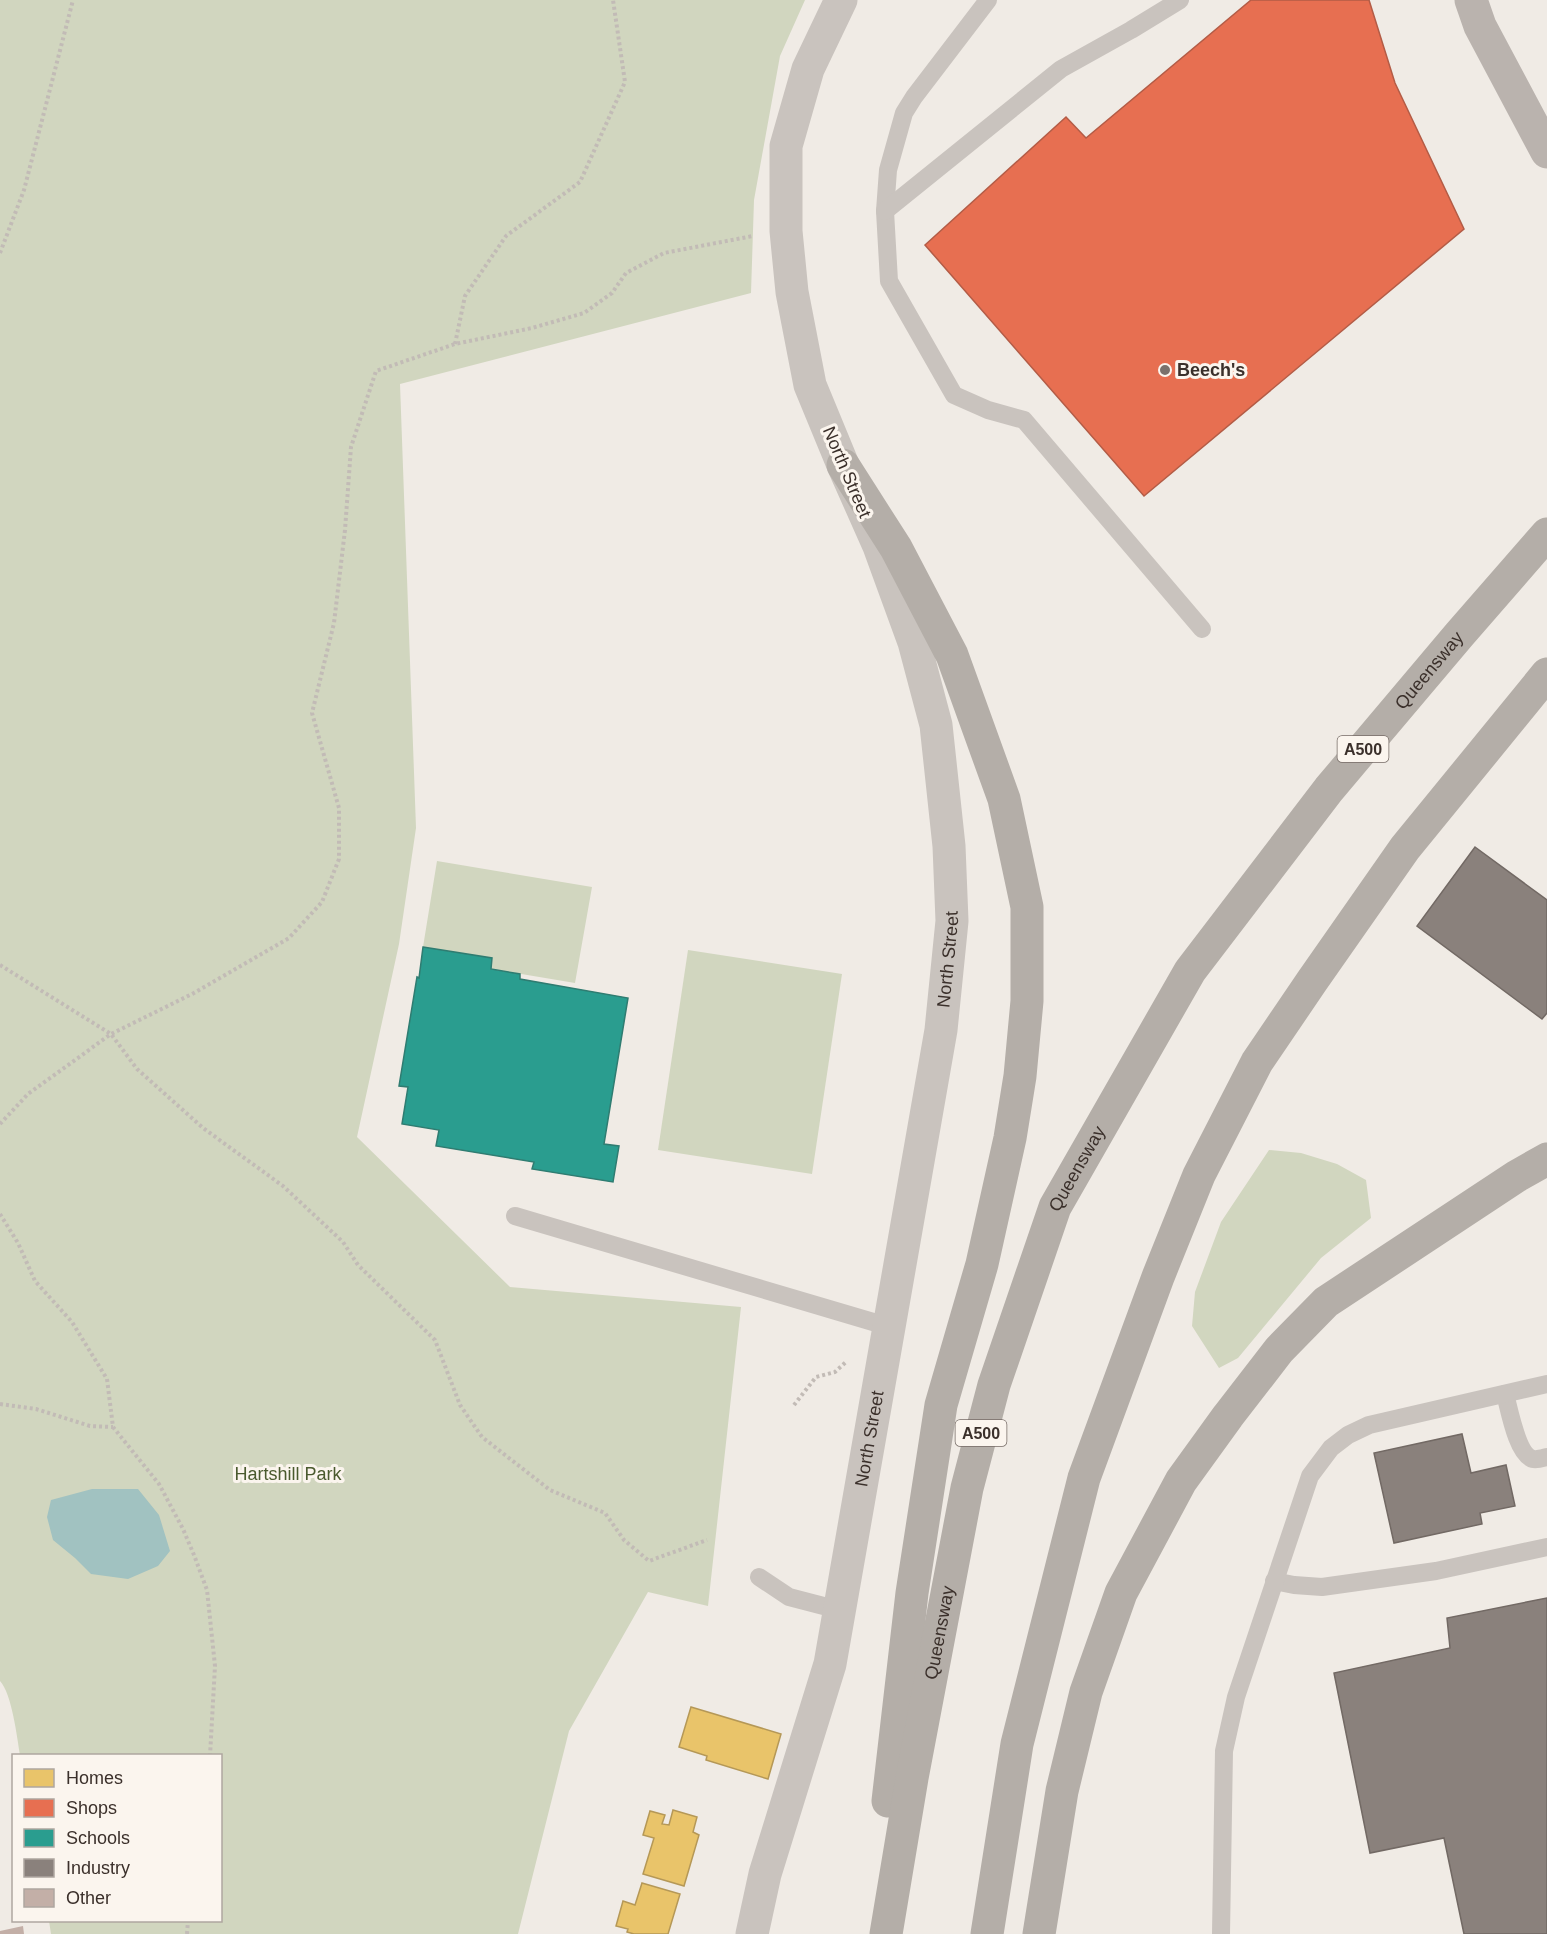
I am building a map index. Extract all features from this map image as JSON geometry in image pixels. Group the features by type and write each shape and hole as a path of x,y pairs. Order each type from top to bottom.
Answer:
{"highway":[{"path":"843,465 896,548 952,655 1004,799 1027,907 1027,1001 1020,1076 1010,1138 982,1264 942,1405 912,1593 890,1773 876,1934"},
{"name":"Queensway","path":"886,1934 912,1778 967,1488 994,1385 1055,1208 1190,971 1329,789 1547,534"},
{"path":"987,1934 1017,1744 1084,1478 1158,1276 1199,1176 1257,1062 1318,972 1405,848 1547,674"},
{"path":"1039,1934 1062,1791 1086,1692 1121,1593 1181,1482 1279,1350 1326,1302 1517,1176 1547,1159"}],"main road":[{"path":"1472,0 1480,26 1547,152"}],"street":[{"name":"North Street","path":"752,1934 765,1874 830,1664 941,1030 952,921 949,846 936,725 914,642 879,546 810,385 792,292 786,231 786,146 808,69 841,0"}],"lane":[{"path":"988,0 904,113 888,170 885,211 889,281 954,395 988,410 1024,420 1202,629"},
{"path":"885,211 1061,69 1180,0"},
{"path":"515,1216 887,1342"},
{"path":"1221,1934 1224,1751 1236,1697 1310,1476 1331,1448 1348,1435 1369,1425 1547,1384"},
{"path":"1504,1394 1520,1446 1526,1455 1534,1460 1547,1457"},
{"path":"1274,1581 1323,1587 1436,1571 1547,1547"},
{"path":"759,1577 789,1597 839,1610"}],"path":[{"path":"0,253 24,190 73,0"},
{"path":"454,344 465,296 506,236 580,182 625,82 613,0"},
{"path":"0,1124 28,1094 111,1034 192,994 289,938 322,902 339,859 339,808 312,713 334,623 345,530 351,447 376,371 454,344 532,328 584,313 612,293 626,273 664,254 786,231"},
{"path":"0,966 111,1034 137,1069 203,1128 283,1186 343,1242 358,1265 435,1340 460,1406 482,1437 550,1490 605,1513 624,1540 649,1561 707,1540"},
{"path":"0,1214 18,1242 35,1281 72,1322 107,1379 113,1427 159,1484 194,1555 207,1590 215,1666 210,1754"},
{"path":"794,1405 816,1377 835,1372 859,1350 887,1342"},
{"path":"0,1404 36,1409 90,1426 113,1427"}],"green space":[{"name":"Hartshill Park","path":"0,0 805,0 780,56 754,200 751,293 400,384 416,828 399,944 357,1137 510,1287 741,1307 708,1606 648,1592 569,1731 518,1934 51,1934 49,1922 222,1922 222,1754 20,1754 11,1705 0,1681"},
{"path":"437,861 592,887 575,983 491,969 492,958 423,947"},
{"path":"688,950 842,974 812,1174 658,1150"},
{"path":"1269,1150 1301,1153 1337,1164 1366,1180 1371,1218 1321,1258 1238,1358 1219,1368 1192,1326 1195,1292 1221,1222"}],"water":[{"path":"92,1489 138,1489 159,1515 170,1551 158,1566 128,1579 91,1574 53,1540 47,1517 51,1500"}],"building: Homes":[{"path":"691,1707 781,1734 768,1779 706,1760 707,1756 679,1747"},
{"path":"673,1810 697,1817 693,1832 699,1835 684,1886 643,1874 654,1838 643,1835 650,1811 665,1815 662,1824 669,1825"},
{"path":"642,1883 680,1894 668,1934 634,1934 627,1932 628,1929 616,1926 623,1901 635,1905"}],"building: Shops":[{"name":"Beech's","path":"1251,0 1369,0 1395,83 1464,229 1144,496 925,245 1066,117 1086,138"}],"building: Schools":[{"path":"423,947 492,958 491,969 520,974 520,979 628,998 604,1144 619,1146 613,1182 532,1169 534,1162 436,1146 439,1130 402,1124 408,1087 399,1086"}],"building: Industry":[{"path":"1475,847 1547,900 1547,1013 1542,1019 1417,926"},
{"path":"1462,1434 1471,1473 1506,1465 1515,1506 1480,1513 1482,1524 1394,1543 1374,1453"},
{"path":"1547,1598 1547,1934 1464,1934 1444,1838 1370,1853 1334,1673 1450,1648 1447,1618"}],"building: Other":[{"path":"23,1926 24,1934 0,1934 0,1931"}],"place":[{"name":"Beech's","path":"1165,370"}]}
